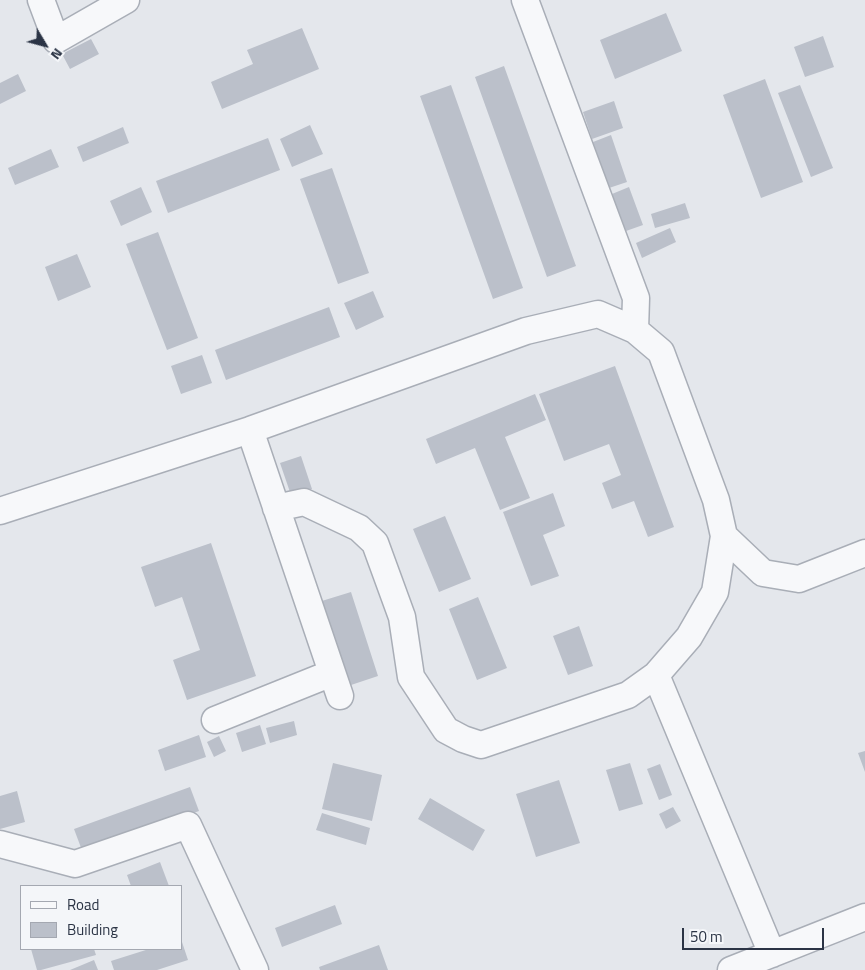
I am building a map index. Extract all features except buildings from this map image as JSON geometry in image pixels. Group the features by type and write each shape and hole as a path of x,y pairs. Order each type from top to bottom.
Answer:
{"lane":[{"path":"41,0 56,40 126,0"},
{"path":"524,0 636,298 635,330"},
{"path":"0,511 250,430 526,331 598,314 635,330 661,352 716,500 724,536 715,592 689,637 656,675 628,695 481,745 463,739 446,730 411,677 402,617 375,542 359,528 304,502 276,508"},
{"path":"215,720 336,684 250,430"},
{"path":"724,536 763,573 799,579 865,552"},
{"path":"656,675 772,954"},
{"path":"0,844 75,864 188,825 256,970"},
{"path":"731,970 865,917"}]}
